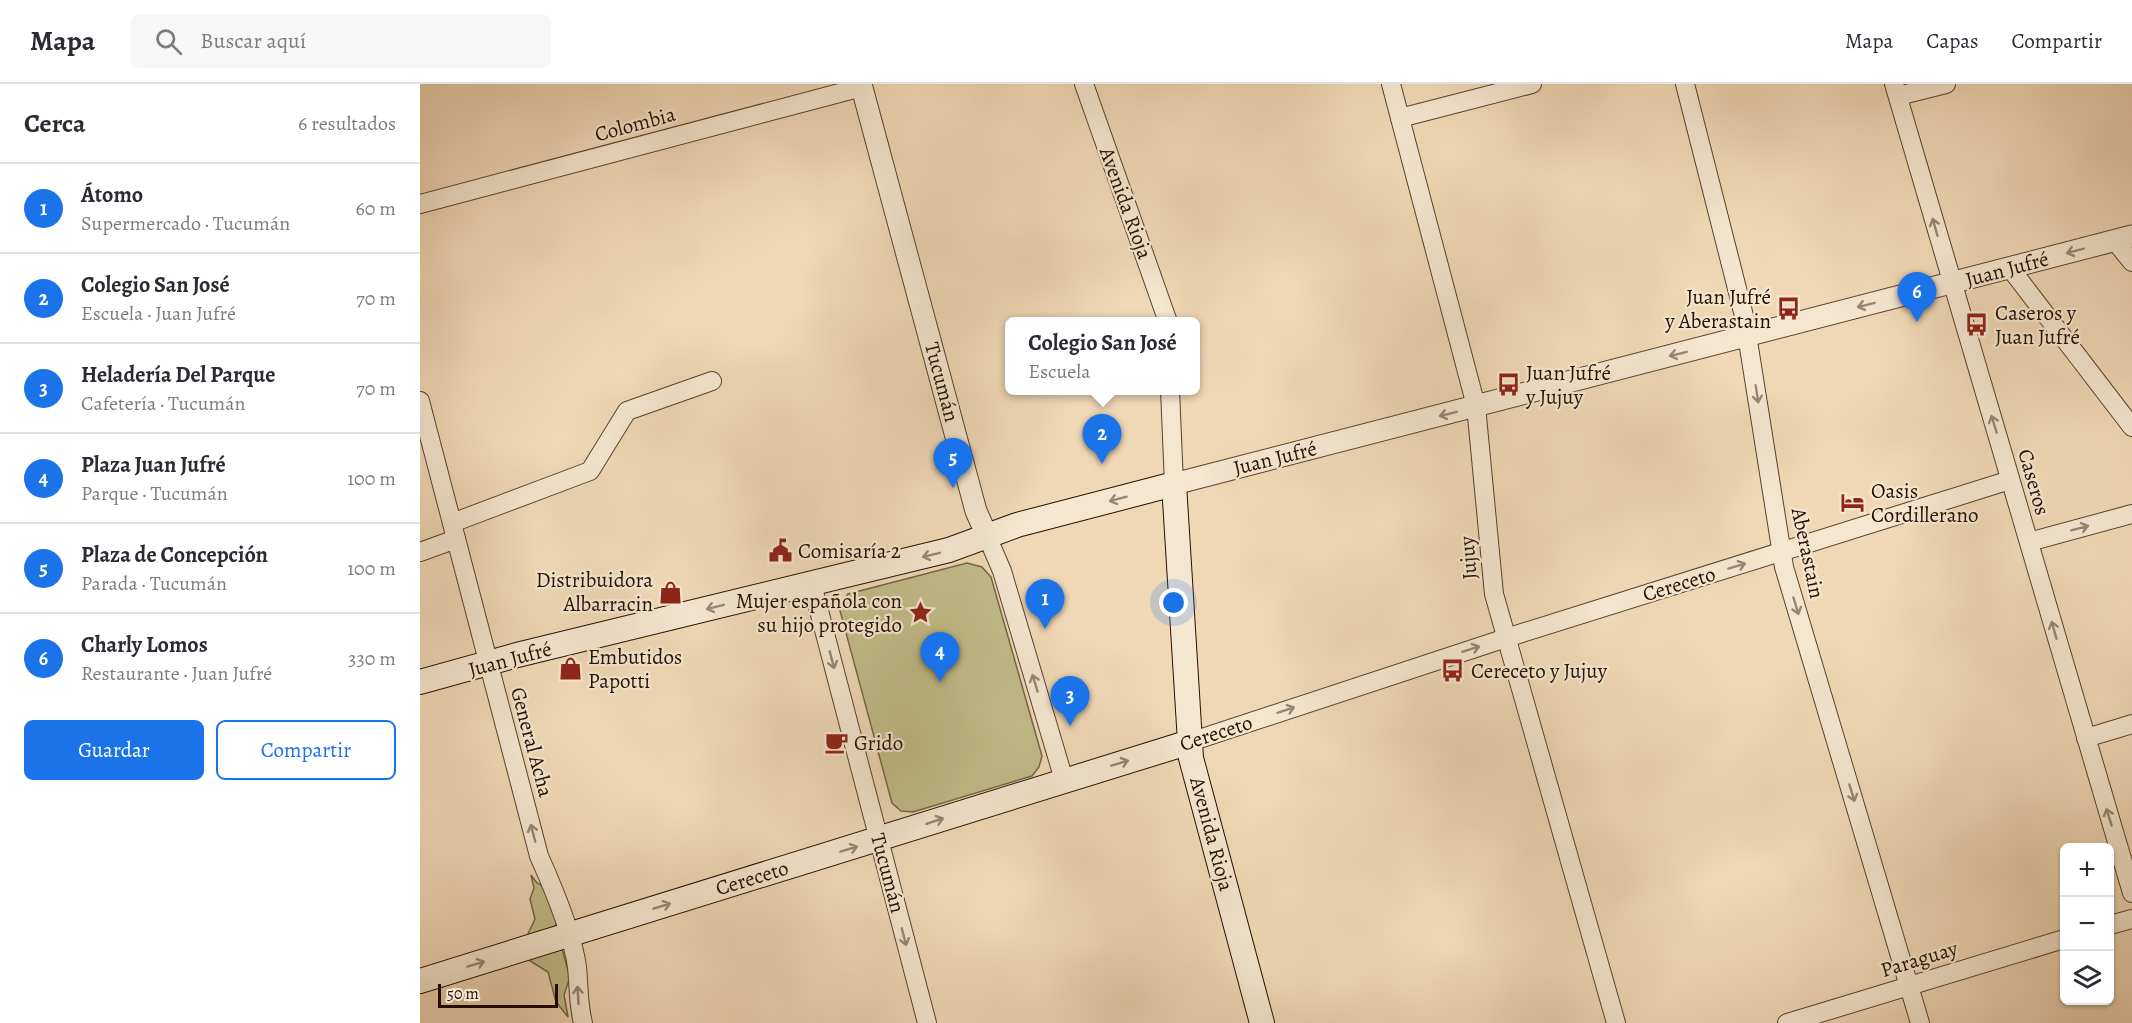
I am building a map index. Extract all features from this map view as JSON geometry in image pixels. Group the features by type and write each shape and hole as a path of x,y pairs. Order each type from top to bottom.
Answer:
{"main road":[{"name":"Juan Jufré","path":"420,682 949,550 1017,525 1174,484"},
{"name":"Avenida Rioja","path":"1174,484 1191,758 1262,1023"},
{"name":"Cereceto","path":"420,981 1190,742"}],"street":[{"name":"Avenida Rioja","path":"1084,84 1167,317"},
{"name":"Jujuy","path":"1391,84 1476,406 1494,594 1616,1023"},
{"path":"1400,118 1532,84"},
{"name":"Aberastain","path":"1685,84 1748,336 1782,552 1920,1023"},
{"path":"1896,90 1946,84"},
{"name":"Colombia","path":"420,204 861,85"},
{"name":"Tucumán","path":"861,85 976,511 1002,571 1064,780"},
{"name":"Caseros","path":"1896,90 1951,284 2132,893"},
{"path":"2124,239 2132,262"},
{"name":"Juan Jufré","path":"1174,484 2124,239"},
{"path":"2010,268 2132,427"},
{"path":"420,552 454,531 590,471 627,411 712,381"},
{"name":"Avenida Rioja","path":"1170,395 1174,484"},
{"name":"General Acha","path":"420,401 539,856 553,888 577,966 578,1003 583,1023"},
{"name":"Cereceto","path":"1190,742 1506,638 2010,480"},
{"path":"2028,542 2132,514"},
{"name":"Tucumán","path":"812,584 927,1023"},
{"path":"2086,738 2132,724"},
{"path":"2114,924 2132,919"},
{"name":"Paraguay","path":"1787,1023 2060,940"}],"shaded area":[{"path":"967,563 982,567 991,577 1042,756 1039,767 1032,776 913,812 901,811 892,803 839,607 848,594"},
{"path":"531,875 537,883 545,887 557,922 554,928 526,938 535,919 530,899 534,888"},
{"path":"562,949 570,977 564,995 568,1017 556,1002 548,972 527,959"}],"place":[{"name":"Juan Jufré y Aberastain","path":"1789,309"},
{"name":"Charly Lomos","path":"1917,322"},
{"name":"Caseros y Juan Jufré","path":"1977,325"},
{"name":"Juan Jufré y Jujuy","path":"1508,385"},
{"name":"Colegio San José","path":"1102,464"},
{"name":"Plaza de Concepción","path":"953,488"},
{"name":"Oasis Cordillerano","path":"1853,503"},
{"name":"Comisaría 2","path":"780,551"},
{"name":"Distribuidora Albarracin","path":"671,592"},
{"name":"Mujer española con su hijo protegido","path":"920,613"},
{"name":"Átomo","path":"1045,629"},
{"name":"Embutidos Papotti","path":"570,669"},
{"name":"Cereceto y Jujuy","path":"1453,671"},
{"name":"Plaza Juan Jufré","path":"940,682"},
{"name":"Heladería Del Parque","path":"1070,726"},
{"name":"Grido","path":"836,743"}]}
